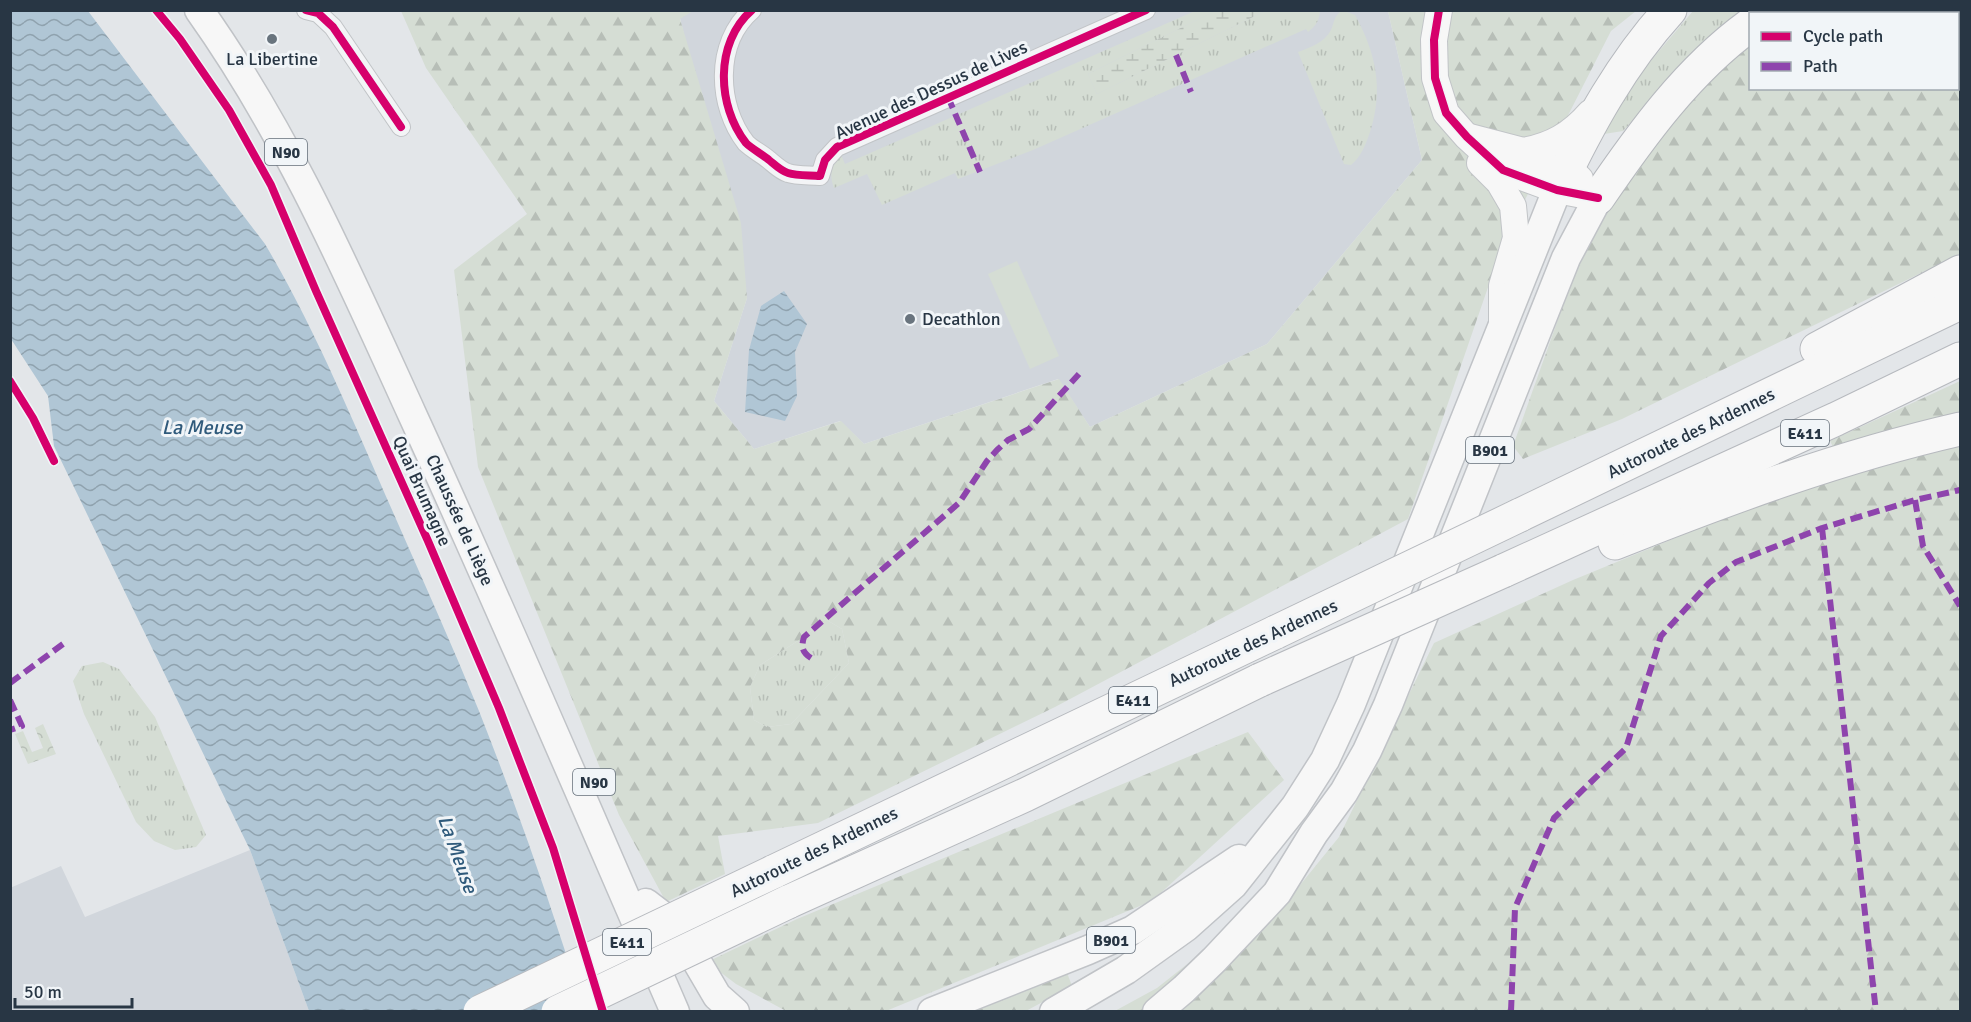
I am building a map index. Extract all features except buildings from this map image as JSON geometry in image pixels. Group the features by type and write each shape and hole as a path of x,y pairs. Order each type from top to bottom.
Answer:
{"highway":[{"name":"B901","path":"1563,178 1604,98 1628,61 1670,10"},
{"name":"B901","path":"1598,198 1642,135 1684,86 1736,35 1749,26"},
{"path":"1763,398 1796,360 1960,272"},
{"name":"Autoroute des Ardennes","path":"480,1011 1960,303"},
{"name":"Autoroute des Ardennes","path":"558,1011 788,902 1502,580 1960,359"},
{"path":"1502,580 1810,470 1908,441 1960,429"}],"main road":[{"name":"Chaussée de Liège","path":"199,10 252,90 383,305 694,1011"},
{"name":"B901","path":"1054,1011 1126,970 1186,927 1233,885 1295,807 1325,760 1351,704 1563,178"},
{"name":"B901","path":"1157,1011 1214,960 1277,893 1314,833 1344,792 1367,751 1388,705 1566,258 1598,198"},
{"name":"Chaussée de Liège","path":"329,219 675,1011"},
{"path":"329,219 316,236 327,268 465,576 655,1011"},
{"name":"B901","path":"1084,1011 1177,957 1234,915 1314,833"},
{"name":"B901","path":"932,1011 1088,950 1132,930 1273,836"},
{"path":"646,903 676,926 717,996 735,1011"}],"street":[{"path":"306,10 318,13 333,27 401,127"},
{"name":"Avenue des Dessus de Lives","path":"752,10 744,17 734,34 725,58 724,91 733,121 747,144 787,173 820,176 825,160 837,147 1146,10"},
{"path":"1439,10 1434,40 1435,78 1446,113 1503,170 1563,178"},
{"path":"1523,151 1539,148 1568,134 1604,98"},
{"path":"1467,136 1523,151 1598,198"},
{"path":"1467,136 1479,163 1499,182 1513,206 1516,238 1502,286 1502,325"}],"shaded area":[{"path":"693,10 1388,11 1422,160 1267,344 1090,427 1058,379 864,444 840,421 754,449 714,401 747,298 680,18"},
{"path":"250,850 309,1011 11,1011 10,888 61,866 85,917"}],"green space":[{"path":"1793,10 1960,11 1960,254 1622,419 1523,459 1513,446 1572,280 1626,172 1668,119 1749,43 1749,90 1959,90 1959,12 1790,12"},
{"path":"401,11 693,11 680,19 741,223 747,298 714,401 754,449 841,421 864,444 1059,379 1090,427 1267,344 1422,160 1388,11 1636,11 1611,31 1504,241 1408,519 1055,707 818,823 718,836 725,874 666,902 619,815 478,467 454,270 527,214 426,68","holes":["825,619 842,629 849,663 791,724 767,727 754,720 750,687 760,665 804,637"]},
{"path":"1195,11 1215,11 1088,74 1097,94 1265,11 1320,11 1317,23 1308,32 1306,29 1033,150 958,179 955,173 882,205 867,174 834,188 832,170 841,155 845,164"},
{"path":"1215,11 1265,11 1097,94 1088,74"},
{"path":"1693,11 1752,11 1664,87 1623,131 1604,134 1637,77"},
{"path":"1340,12 1355,15 1368,43 1376,72 1377,101 1370,132 1365,146 1351,165 1344,164 1298,52 1325,38"},
{"path":"1017,261 1059,356 1030,369 988,274"},
{"path":"1960,381 1960,423 1836,453 1830,441"},
{"path":"1960,446 1960,1011 1179,1012 1219,976 1292,895 1339,837 1434,643 1573,580 1714,522 1868,468"},
{"path":"825,619 842,629 849,663 791,724 767,727 754,720 750,687 760,665 804,637"},
{"path":"103,662 119,669 155,717 206,835 196,847 175,850 154,841 136,822 84,714 73,681 82,666"},
{"path":"43,724 56,754 28,764 15,734 23,731 32,752 43,748 35,728"},
{"path":"1248,732 1284,780 1152,901 886,1011 786,1011 736,984 707,962 797,919"},
{"path":"1238,924 1185,976 1142,1011 1113,1012 1157,988"},
{"path":"1066,970 1072,986 1026,1011 965,1012"}],"water":[{"name":"La Meuse","path":"10,11 88,11 265,244 284,277 335,380 469,687 534,860 584,1011 309,1011 250,850 54,446 48,396 11,339"},
{"path":"784,291 807,324 795,352 797,396 785,421 745,412 749,350 761,306"}],"marked path":[{"path":"1176,55 1191,92"},
{"path":"948,97 980,172"},
{"path":"811,658 803,649 804,637 959,503 997,450 1008,440 1029,429 1079,374"},
{"path":"1511,1012 1515,908 1554,818 1626,748 1661,636 1709,583 1736,562 1822,528 1915,500 1960,490"},
{"path":"1915,500 1923,546 1960,606"},
{"path":"1822,528 1876,1012"},
{"path":"10,683 63,644"},
{"path":"10,700 22,726 10,730"}],"cycle path":[{"name":"Quai Brumagne","path":"156,10 180,39 229,110 271,185 499,708 553,848 603,1012"},
{"path":"306,10 318,13 333,27 401,127"},
{"path":"752,10 740,24 731,40 726,57 724,75 729,111 746,143 780,169 792,174 820,176 825,160 837,147 1146,10"},
{"path":"1439,10 1434,40 1435,78 1446,113 1467,137 1503,170 1557,190 1598,198"},
{"path":"10,381 33,418 54,461"}],"place":[{"name":"La Libertine","path":"272,39"},
{"name":"Decathlon","path":"910,319"}]}
